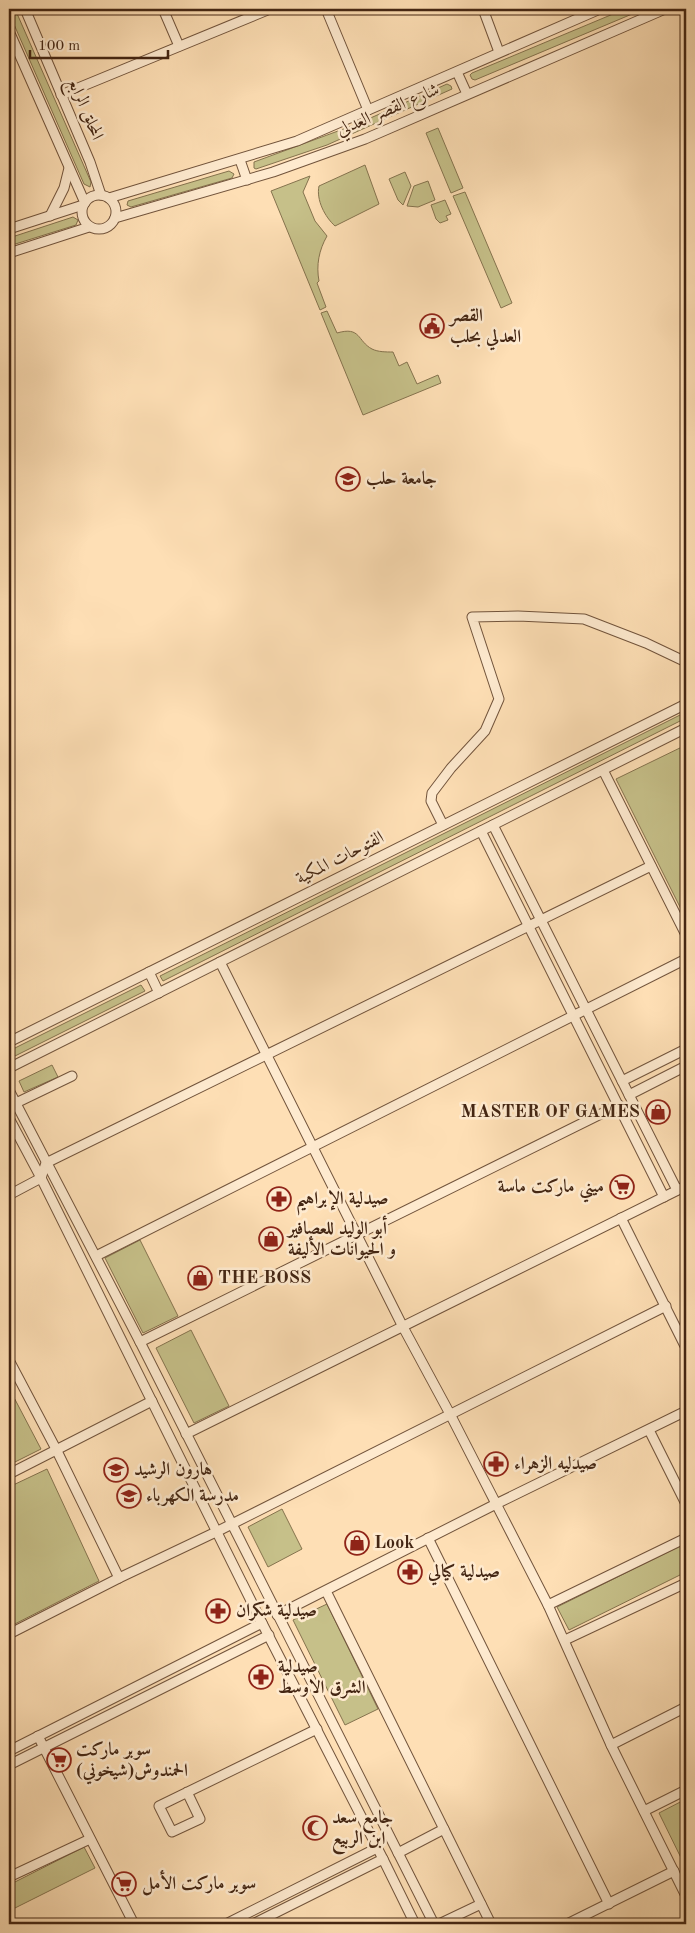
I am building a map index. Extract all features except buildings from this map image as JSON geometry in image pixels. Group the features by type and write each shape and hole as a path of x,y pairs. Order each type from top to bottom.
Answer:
{"street":[{"name":"المحلق الرابع","path":"25,9 105,197"},
{"path":"163,9 179,46"},
{"path":"61,95 270,9"},
{"path":"326,9 368,110"},
{"path":"483,9 499,52"},
{"name":"شارع القصر العدلي","path":"105,197 240,160 298,141 600,9"},
{"name":"شارع القصر العدلي","path":"115,218 273,172 365,139 665,9"},
{"path":"9,31 69,167 84,204 82,215 89,227"},
{"path":"456,72 467,94"},
{"path":"240,160 247,180"},
{"path":"50,216 60,198 69,167"},
{"path":"9,229 84,204 94,196 105,197 116,208 115,218 104,229 99,230 89,227 9,253"},
{"path":"443,825 431,801 432,793 484,731 500,699 472,617 518,616 584,619 686,662"},
{"name":"الفتوحات المكية","path":"9,1042 686,704"},
{"path":"9,1068 686,728"},
{"path":"603,770 686,936"},
{"path":"493,825 677,1190"},
{"path":"481,831 664,1196"},
{"path":"9,1195 41,1178 46,1163 651,866"},
{"path":"96,1256 686,958"},
{"path":"220,962 402,1327 450,1414 548,1605 611,1744 686,1896"},
{"path":"149,972 159,993"},
{"path":"622,1081 686,1049"},
{"path":"629,1095 686,1066"},
{"path":"16,1103 72,1076"},
{"path":"9,1090 140,1342 434,1924"},
{"path":"140,1342 619,1105"},
{"path":"9,1118 218,1531 262,1624 415,1924"},
{"path":"186,1434 686,1186"},
{"path":"621,1218 686,1348"},
{"path":"9,1634 666,1306"},
{"path":"9,1360 56,1449 119,1578"},
{"path":"9,1474 152,1401"},
{"path":"277,1615 496,1504 686,1411"},
{"path":"649,1430 686,1504"},
{"path":"428,1538 609,1904"},
{"path":"548,1605 686,1538"},
{"path":"565,1640 686,1583"},
{"path":"326,1591 491,1924"},
{"path":"9,1751 262,1624"},
{"path":"9,1765 269,1635"},
{"path":"611,1744 686,1707"},
{"path":"187,1792 200,1819 172,1832 159,1806 187,1792 317,1729"},
{"path":"38,1736 134,1924"},
{"path":"644,1811 686,1790"},
{"path":"398,1853 444,1829"},
{"path":"9,1877 90,1839"},
{"path":"226,1924 377,1848"},
{"path":"254,1924 383,1859"},
{"path":"567,1924 674,1871"},
{"path":"439,1924 481,1904"}],"shaded area":[{"path":"9,9 15,9 91,182 90,187 84,184 9,13"},
{"path":"625,9 644,9 475,80 470,75 472,73"},
{"path":"447,84 452,89 327,145 256,169 254,168 254,162 357,124"},
{"path":"438,128 463,188 451,193 426,133"},
{"path":"365,165 379,204 335,226 322,208 318,191 319,186"},
{"path":"229,171 234,174 232,178 131,207 127,205 128,201"},
{"path":"405,172 411,186 403,205 398,200 389,179"},
{"path":"310,176 303,192 315,221 327,236 320,252 318,263 319,281 317,283 326,307 320,310 271,191"},
{"path":"428,181 435,200 418,207 407,206 414,186"},
{"path":"465,192 512,303 501,308 453,196"},
{"path":"445,200 451,214 446,216 448,220 440,223 436,219 431,205"},
{"path":"73,217 78,220 76,225 9,246 9,238"},
{"path":"327,311 337,333 350,331 355,333 372,349 393,352 399,366 407,362 417,384 438,375 441,383 363,415 321,313"},
{"path":"686,712 686,718 163,981 160,976"},
{"path":"686,745 686,919 616,779"},
{"path":"141,985 145,991 9,1059 9,1051"},
{"path":"52,1065 58,1077 24,1092 19,1081"},
{"path":"140,1240 178,1316 143,1333 105,1258"},
{"path":"191,1330 229,1406 194,1423 156,1348"},
{"path":"9,1388 41,1449 9,1465"},
{"path":"47,1469 99,1581 9,1627 9,1487"},
{"path":"282,1509 302,1549 268,1567 248,1527"},
{"path":"686,1543 686,1572 569,1630 557,1607"},
{"path":"327,1604 378,1709 345,1725 293,1620"},
{"path":"686,1799 686,1868 659,1813"},
{"path":"84,1847 95,1868 9,1911 9,1885"}],"place":[{"name":"القصر العدلي بحلب","path":"432,326"},
{"name":"جامعة حلب","path":"348,479"},
{"name":"MASTER OF GAMES","path":"658,1112"},
{"name":"ميني ماركت ماسة","path":"622,1187"},
{"name":"صيدلية الإبراهيم","path":"279,1199"},
{"name":"أبو الوليد للعصافير و الحيوانات الأليفة","path":"271,1239"},
{"name":"THE BOSS","path":"200,1278"},
{"name":"صيدليه الزهراء","path":"496,1464"},
{"name":"هارون الرشيد","path":"116,1470"},
{"name":"مدرسة الكهرباء","path":"129,1496"},
{"name":"Look","path":"357,1543"},
{"name":"صيدلية كيالي","path":"410,1572"},
{"name":"صيدلية شكران","path":"218,1611"},
{"name":"صيدلية الشرق الاوسط","path":"261,1677"},
{"name":"سوبر ماركت الحمندوش(شيخوني)","path":"59,1760"},
{"name":"جامع سعد ابن الربيع","path":"315,1828"},
{"name":"سوبر ماركت الأمل","path":"124,1884"}]}
